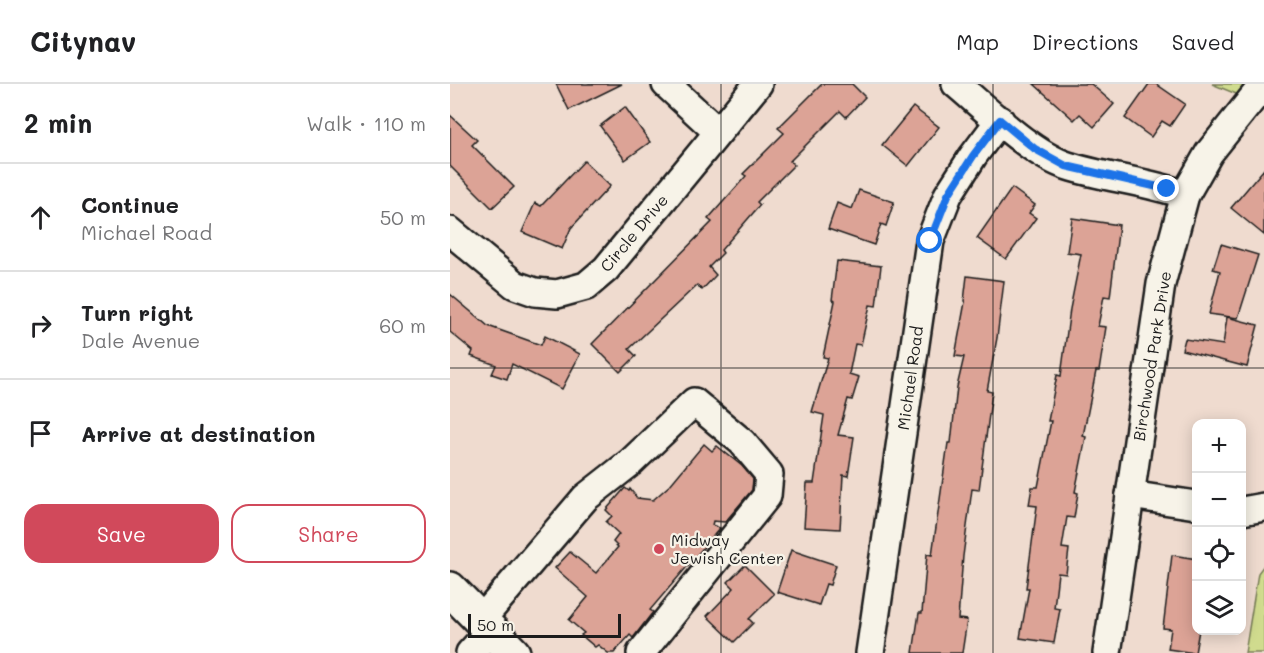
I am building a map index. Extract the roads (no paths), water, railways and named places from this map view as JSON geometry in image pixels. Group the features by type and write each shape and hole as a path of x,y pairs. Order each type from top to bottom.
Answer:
{"main road":[{"path":"450,589 488,639"}],"street":[{"path":"666,84 718,132"},
{"name":"Circle Drive","path":"450,231 515,285 535,292 557,294 586,286 606,269 758,84"},
{"path":"956,84 1035,149 1066,166 1185,195"},
{"name":"Birchwood Park Drive","path":"1107,653 1161,284 1185,195 1209,153 1264,84"},
{"name":"Michael Road","path":"870,653 930,241 948,195 1000,120"},
{"path":"488,639 585,498 631,462 694,402 742,442 769,474 767,496 640,653"},
{"path":"1130,495 1192,505"},
{"path":"1246,510 1264,507"}],"place":[{"name":"Midway Jewish Center","path":"659,549"}]}
